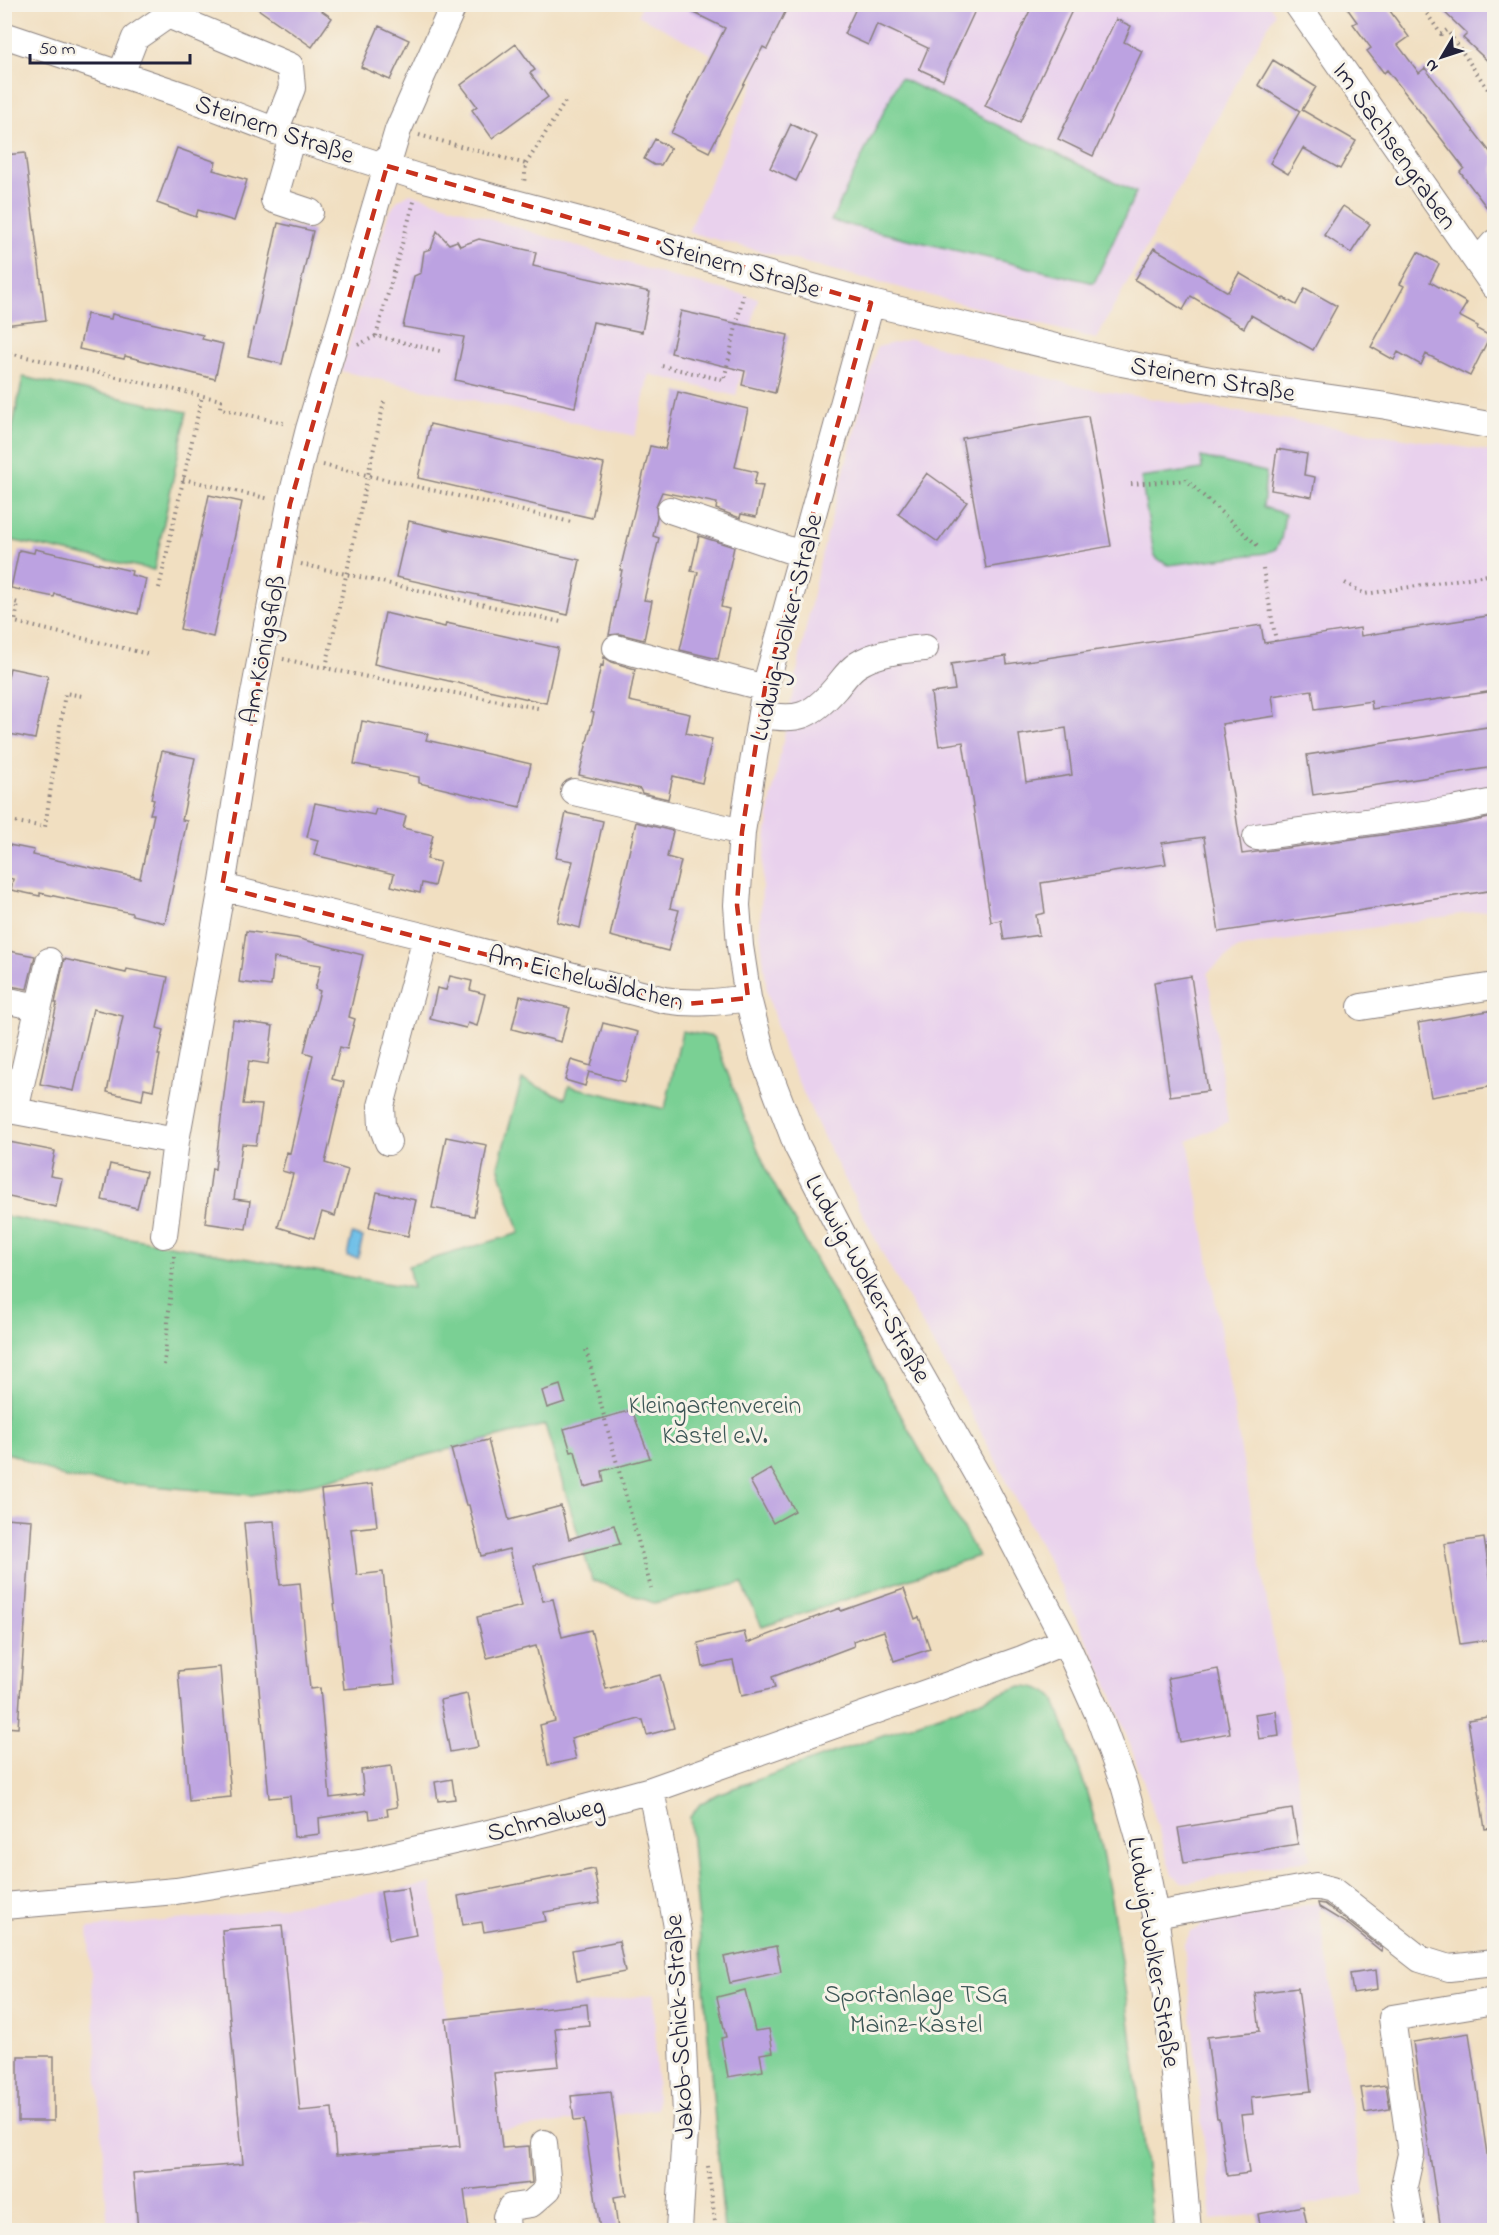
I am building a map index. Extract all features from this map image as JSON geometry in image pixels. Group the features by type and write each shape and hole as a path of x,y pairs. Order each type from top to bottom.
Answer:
{"street":[{"name":"Am Königsfloß","path":"164,1235 176,1142 222,887 246,736 290,504 309,429 398,130 454,4"},
{"name":"Im Sachsengraben","path":"1297,4 1486,252 1494,286"},
{"path":"121,74 135,38 168,15 290,66 292,88 274,200 310,212"},
{"name":"Steinern Straße","path":"4,35 185,96 284,134 421,178 588,222 748,270 871,303 1122,363 1214,381 1387,406 1494,426"},
{"name":"Ludwig-Wolker-Straße","path":"871,303 765,688 742,832 737,905 740,946 748,998 764,1057 797,1146 861,1270 987,1492 1065,1641 1097,1713 1124,1785 1142,1848 1155,1915 1172,2042 1188,2230"},
{"path":"670,510 801,554"},
{"path":"616,648 765,688"},
{"path":"761,714 783,719 801,716 813,710 845,676 862,663 895,651 925,648"},
{"path":"574,792 742,832"},
{"path":"1256,837 1453,810 1494,802"},
{"name":"Am Eichelwäldchen","path":"222,887 426,937 664,1000 687,1004 748,998"},
{"path":"388,1142 382,1126 381,1106 426,937"},
{"path":"49,961 10,1110 176,1142"},
{"path":"1361,1007 1494,986"},
{"path":"4,1000 38,1007"},
{"name":"Schmalweg","path":"4,1906 176,1891 365,1861 511,1828 651,1790 1022,1659 1065,1641"},
{"name":"Jakob-Schick-Straße","path":"651,1790 678,1932 686,2115 679,2230"},
{"path":"1155,1915 1316,1886 1325,1887 1347,1901 1420,1959 1494,1985"},
{"path":"1412,2230 1404,2186 1411,2154 1392,2018 1494,1985"},
{"path":"507,2230 506,2217 511,2207 531,2204 548,2189 544,2143"}],"path":[{"path":"1420,4 1441,34 1447,30 1494,98"},
{"path":"521,205 526,164 565,102"},
{"path":"398,130 526,164"},
{"path":"376,336 421,178"},
{"path":"662,366 724,380 748,270"},
{"path":"332,350 342,352 376,336 440,351"},
{"path":"4,352 221,400 220,408 309,429"},
{"path":"159,588 201,396"},
{"path":"326,667 384,402"},
{"path":"301,460 571,522"},
{"path":"183,479 290,504"},
{"path":"1131,484 1186,480 1258,546"},
{"path":"280,558 346,575 561,622"},
{"path":"1263,569 1276,641"},
{"path":"1344,583 1365,594 1494,574"},
{"path":"4,599 18,603 15,622 148,654"},
{"path":"261,655 538,708"},
{"path":"4,820 45,827 65,693 82,696"},
{"path":"164,1235 175,1249 164,1365"},
{"path":"586,1350 651,1588"}],"highlighted area":[{"path":"387,166 871,303 765,688 742,832 737,905 748,998 687,1004 664,1000 222,887 290,504"}],"shaded area":[{"path":"642,4 1268,4 1275,13 1096,339 688,232 756,78 638,15"},
{"path":"410,193 672,277 758,298 736,396 649,374 635,436 341,371 388,215 397,201"},
{"path":"911,339 1084,388 1494,452 1494,909 1238,948 1208,972 1228,1122 1188,1141 1311,1859 1188,1882 1181,1882 1172,1875 1148,1794 1108,1684 1047,1558 952,1377 886,1260 825,1140 784,1051 767,992 760,930 763,866 771,800 818,569 877,347"},
{"path":"432,1884 447,2019 587,2004 654,1994 657,2109 459,2137 469,2230 108,2230 88,1928 221,1916"},
{"path":"1318,1903 1365,2194 1212,2220 1184,1944 1191,1932 1204,1924"}],"green space":[{"path":"900,78 1136,192 1094,283 831,221"},
{"path":"23,377 187,412 154,570 5,539 5,464"},
{"path":"1201,457 1266,472 1263,507 1285,514 1281,539 1276,549 1266,553 1169,565 1158,560 1154,554 1141,478 1202,469"},
{"name":"Kleingartenverein Kastel e.V.","path":"682,1031 714,1037 746,1122 770,1177 978,1556 762,1627 742,1583 654,1603 592,1580 545,1425 313,1484 252,1495 65,1478 5,1453 4,1216 413,1288 408,1266 520,1233 498,1166 522,1080 565,1098 569,1086 665,1109"},
{"name":"Sportanlage TSG Mainz-Kastel","path":"1021,1686 1040,1689 1055,1700 1081,1773 1097,1829 1125,1991 1153,2230 724,2230 690,1817 700,1804 717,1794"}],"water":[{"path":"352,1234 363,1237 358,1258 347,1256"}],"building":[{"path":"251,4 312,4 332,18 312,47"},
{"path":"676,4 789,4 767,49 763,47 709,152 671,133 725,28"},
{"path":"858,4 978,4 943,80 919,69 928,48 877,24 868,45 844,34"},
{"path":"1033,4 1075,4 1020,122 985,106"},
{"path":"1344,4 1385,4 1409,37 1398,45 1419,73 1425,68 1494,157 1494,217 1460,172 1464,168 1387,70 1384,73 1367,51 1371,48 1353,24 1357,22"},
{"path":"1436,4 1485,4 1494,13 1494,67 1463,38 1467,34"},
{"path":"1116,19 1131,26 1124,42 1142,51 1093,156 1058,139"},
{"path":"379,26 409,40 390,80 361,67"},
{"path":"516,44 535,70 530,73 548,97 492,138 472,110 477,106 461,85"},
{"path":"1273,60 1316,87 1302,110 1356,141 1340,169 1303,148 1288,174 1270,163 1300,111 1258,85"},
{"path":"791,124 817,137 796,181 770,168"},
{"path":"655,139 671,148 661,165 654,165 644,159"},
{"path":"177,148 216,162 213,170 247,180 234,221 198,210 196,217 157,203"},
{"path":"25,153 46,320 4,325 4,155"},
{"path":"1343,206 1370,224 1351,253 1324,235"},
{"path":"278,223 313,231 282,364 248,356"},
{"path":"437,231 449,244 457,241 460,246 479,239 536,252 533,266 650,292 642,332 593,322 575,407 455,380 464,337 403,327 414,276 421,273 424,251 431,249"},
{"path":"1154,248 1228,292 1239,273 1296,305 1305,288 1337,306 1313,350 1251,315 1244,328 1191,296 1183,310 1135,280"},
{"path":"1418,252 1439,264 1430,282 1467,303 1459,316 1478,326 1477,329 1490,336 1470,376 1426,354 1421,365 1398,352 1394,360 1371,347 1404,286 1400,284"},
{"path":"681,311 788,335 775,393 742,385 745,371 671,353"},
{"path":"87,314 111,319 112,314 203,335 202,339 223,344 215,379 125,356 124,359 79,349"},
{"path":"678,392 748,409 735,467 757,472 754,485 763,486 756,517 741,514 740,518 716,509 717,503 662,492 656,506 657,517 653,536 659,538 644,600 652,601 644,640 620,634 609,635 622,570 620,570 650,446 665,449"},
{"path":"1088,416 1111,546 986,568 962,438"},
{"path":"430,424 604,464 592,518 418,478"},
{"path":"1277,449 1307,454 1304,475 1315,477 1312,497 1271,490"},
{"path":"927,473 967,502 938,542 898,514"},
{"path":"209,495 242,502 213,637 180,629"},
{"path":"409,521 580,560 568,615 396,577"},
{"path":"699,536 734,547 721,607 729,609 718,659 680,650 698,572 691,571"},
{"path":"35,549 132,571 131,575 146,579 138,614 55,594 54,597 11,588 19,550 34,553"},
{"path":"385,613 445,627 446,623 558,648 546,703 374,664"},
{"path":"1494,615 1494,691 1372,709 1371,701 1315,709 1312,690 1272,696 1275,716 1222,724 1242,854 1455,825 1494,817 1494,890 1219,932 1204,837 1162,843 1166,864 1041,883 1045,913 1036,915 1039,935 1004,940 1001,920 991,922 963,742 939,746 931,693 955,690 951,664 1006,656 1007,664 1261,625 1264,643 1360,628 1361,636","holes":["1066,728 1072,775 1026,782 1019,735"]},
{"path":"604,657 635,669 629,701 690,714 686,733 712,739 702,783 673,776 668,799 642,793 640,789 579,775 594,713 591,712"},
{"path":"10,668 48,676 35,739 4,733 4,693"},
{"path":"362,721 428,734 426,740 531,764 520,807 419,783 419,777 354,764"},
{"path":"1494,726 1494,767 1313,795 1307,755"},
{"path":"162,751 195,758 182,820 187,821 165,923 132,915 132,913 40,893 40,896 11,890 13,879 4,877 4,844 34,850 33,855 140,878 154,814 150,814 154,800 151,799"},
{"path":"315,803 374,815 376,809 406,816 403,828 433,835 427,859 440,862 434,886 422,883 420,893 391,886 394,874 314,855 318,840 307,837"},
{"path":"566,813 603,821 580,928 557,922 573,861 556,858"},
{"path":"636,822 673,831 667,857 681,861 670,908 679,910 668,951 610,936"},
{"path":"246,931 296,938 363,955 349,1017 355,1019 347,1049 340,1047 332,1079 344,1082 325,1163 348,1170 335,1216 322,1212 314,1238 278,1227 293,1174 282,1171 287,1152 290,1153 313,1055 304,1052 320,991 315,989 321,965 274,958 271,986 239,982"},
{"path":"4,950 35,956 27,989 4,985"},
{"path":"64,959 126,973 127,969 168,977 157,1028 164,1030 153,1090 144,1088 142,1100 107,1092 123,1016 93,1009 74,1091 40,1084"},
{"path":"450,976 472,981 470,990 485,994 477,1026 468,1023 466,1028 430,1019 437,988 446,990"},
{"path":"1191,976 1208,1091 1170,1096 1154,982"},
{"path":"520,996 570,1008 561,1042 512,1029"},
{"path":"1494,1010 1494,1086 1431,1097 1418,1023"},
{"path":"233,1020 273,1026 268,1064 249,1061 243,1104 262,1105 256,1145 242,1144 234,1199 250,1201 246,1229 205,1223 212,1168 215,1169"},
{"path":"603,1023 638,1032 625,1082 589,1072 585,1086 565,1080 571,1060 591,1066"},
{"path":"446,1137 487,1145 474,1216 432,1208"},
{"path":"4,1141 55,1151 50,1176 62,1178 56,1207 4,1196"},
{"path":"110,1164 146,1172 137,1208 102,1200"},
{"path":"377,1192 416,1200 408,1236 369,1228"},
{"path":"560,1385 565,1402 547,1408 542,1391"},
{"path":"632,1410 650,1458 602,1471 604,1482 584,1487 575,1451 571,1452 564,1429"},
{"path":"488,1440 509,1520 561,1506 569,1539 614,1525 620,1544 534,1565 543,1601 553,1599 562,1637 591,1630 606,1689 660,1675 674,1728 647,1735 643,1720 639,1719 571,1738 576,1759 548,1765 540,1725 555,1721 536,1646 487,1658 477,1617 522,1606 509,1549 481,1556 469,1505 466,1505 451,1449"},
{"path":"771,1469 795,1511 773,1523 750,1481"},
{"path":"372,1484 377,1526 351,1529 357,1575 383,1572 395,1684 344,1689 321,1490"},
{"path":"4,1518 32,1520 18,1728 4,1727"},
{"path":"274,1521 280,1585 300,1583 310,1689 320,1688 330,1798 364,1794 361,1770 391,1766 397,1807 387,1809 388,1816 370,1819 369,1810 319,1818 320,1834 294,1837 290,1796 269,1798 244,1523"},
{"path":"1484,1538 1494,1602 1494,1639 1460,1644 1444,1544"},
{"path":"904,1589 915,1619 919,1617 930,1649 894,1661 884,1631 853,1641 854,1646 772,1677 775,1688 741,1696 733,1661 703,1667 698,1643 744,1632 747,1643 840,1608 841,1611"},
{"path":"220,1667 231,1797 189,1801 178,1671"},
{"path":"1218,1669 1230,1733 1180,1742 1168,1678"},
{"path":"467,1694 478,1747 450,1752 440,1700"},
{"path":"1276,1711 1279,1736 1259,1739 1255,1714"},
{"path":"1494,1716 1494,1828 1485,1829 1468,1720"},
{"path":"452,1779 455,1799 438,1801 435,1782"},
{"path":"1292,1809 1298,1844 1184,1863 1178,1828"},
{"path":"594,1869 600,1903 544,1912 546,1921 484,1932 482,1922 463,1925 458,1896"},
{"path":"408,1888 416,1935 389,1940 381,1892"},
{"path":"1318,1903 1325,1904 1382,1948 1381,1951 1349,1925 1319,1907"},
{"path":"282,1925 300,2111 332,2108 336,2156 460,2146 446,2019 587,2004 589,2025 555,2028 559,2066 494,2073 502,2148 529,2146 532,2183 464,2190 469,2230 138,2230 133,2173 243,2164 222,1930"},
{"path":"619,1941 625,1972 577,1981 572,1950"},
{"path":"776,1946 781,1972 730,1983 724,1957"},
{"path":"1376,1970 1378,1989 1353,1993 1350,1974"},
{"path":"1298,1988 1311,2091 1251,2098 1253,2114 1241,2115 1249,2173 1227,2176 1207,2037 1260,2031 1255,1993"},
{"path":"745,1990 755,2031 769,2029 773,2052 760,2054 763,2071 728,2077 721,2038 726,2037 717,1997"},
{"path":"1469,2033 1494,2201 1494,2230 1441,2230 1413,2042"},
{"path":"18,2056 54,2056 54,2121 18,2121"},
{"path":"1386,2085 1390,2109 1365,2113 1361,2088"},
{"path":"611,2092 626,2195 614,2197 618,2230 600,2230 584,2120 574,2121 571,2096"},
{"path":"1303,2206 1308,2230 1261,2230 1258,2214"}]}
